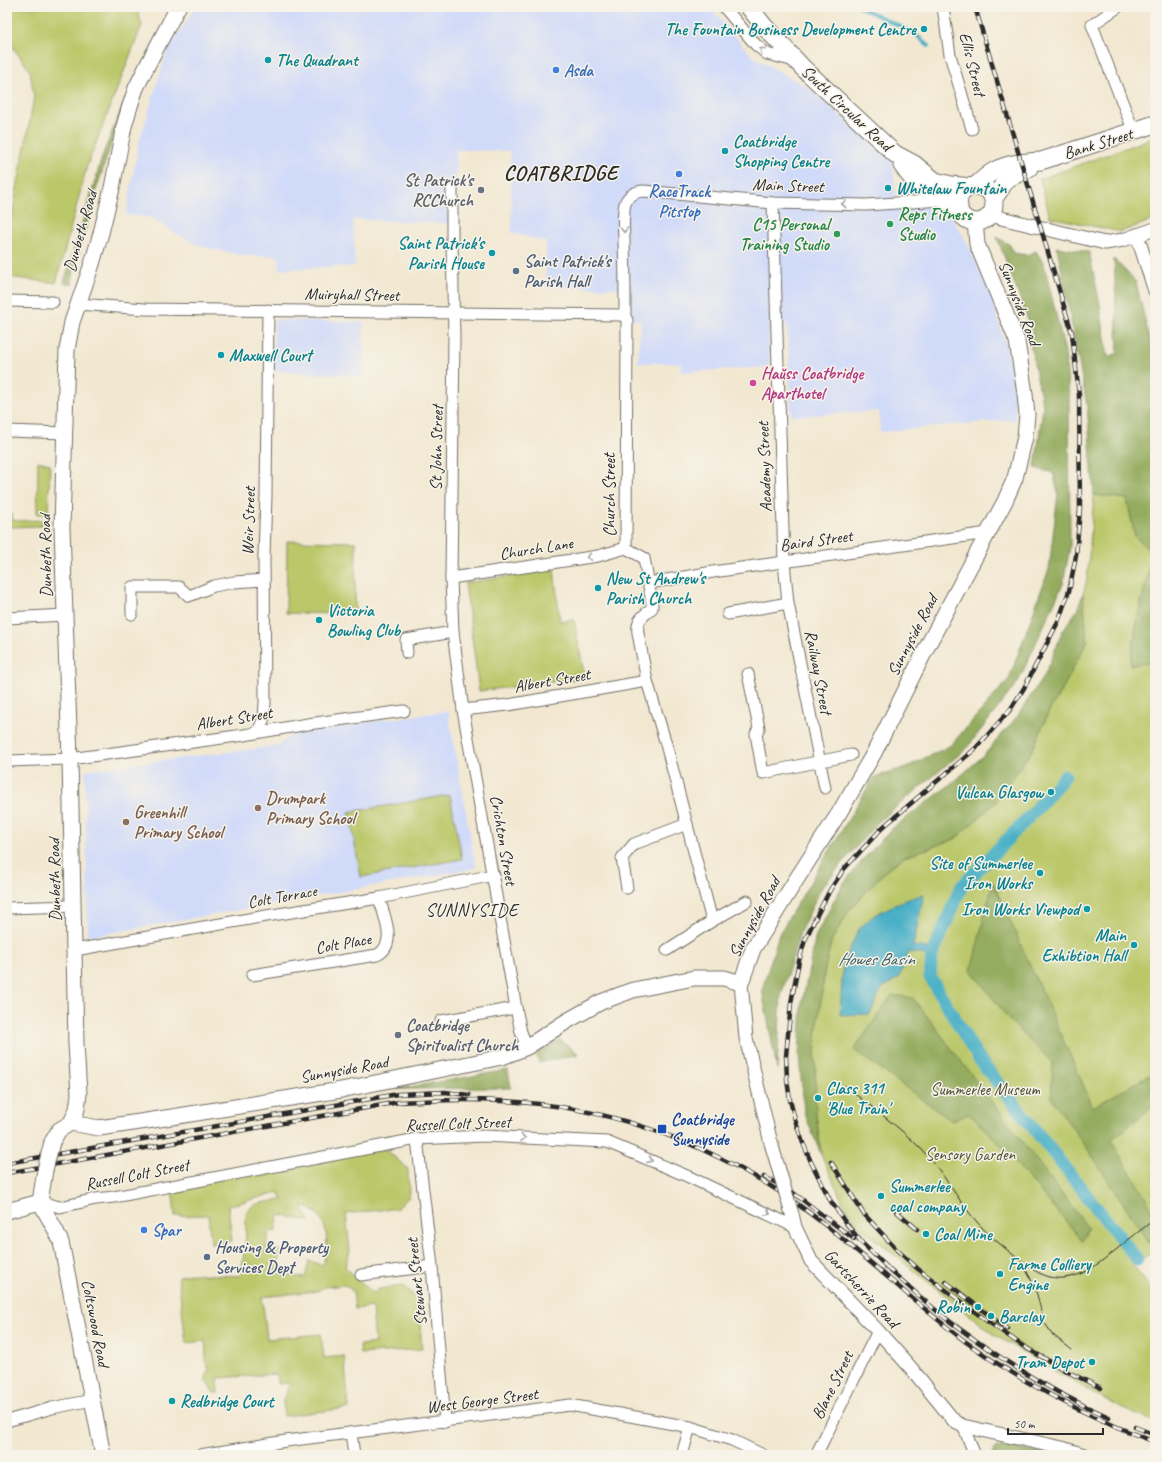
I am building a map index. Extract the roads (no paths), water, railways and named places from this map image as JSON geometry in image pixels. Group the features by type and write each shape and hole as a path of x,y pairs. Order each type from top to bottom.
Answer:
{"main road":[{"name":"Dunbeth Road","path":"71,1123 77,1109 79,1094 76,1044 70,759 62,528 67,350 72,322 101,233 112,188 124,126 130,106 143,75 178,7"},
{"name":"South Circular Road","path":"749,7 764,26 798,62 895,154 907,173 927,192 942,200 959,206"},
{"name":"Bank Street","path":"973,187 988,175 1001,168 1024,162 1040,161 1155,124"},
{"name":"South Circular Road","path":"895,154 914,164 935,181 951,185 973,187"},
{"name":"Bank Street","path":"992,207 1007,179 1028,169 1040,161"},
{"path":"973,187 985,189 990,193 992,207 984,220 975,222 967,219 962,215 959,206 960,197 963,192 973,187"},
{"name":"Sunnyside Road","path":"71,1123 99,1128 341,1090 502,1057 527,1047 601,1002 633,990 694,978 724,978 741,983 753,949 839,813 874,753 929,643 1005,501 1015,478 1025,437 1027,415 1021,362 1017,341 977,244 975,222"},
{"path":"7,1211 40,1202 45,1170 52,1142 59,1130 71,1123"},
{"name":"Coltswood Road","path":"40,1202 50,1219 60,1242 103,1455"}],"street":[{"name":"South Circular Road","path":"724,7 756,45 767,54 798,62"},
{"name":"Ellis Street","path":"944,7 950,56 972,129"},
{"path":"1118,7 1092,25 1134,132"},
{"name":"St John Street","path":"452,187 454,313 450,578 453,632 463,710"},
{"name":"Main Street","path":"633,194 637,191 644,191 773,203 872,205 942,200"},
{"name":"Church Street","path":"633,194 628,198 625,204 624,215 625,317 627,320 626,548 644,558 652,608 638,621 637,626 647,681 687,824 712,921"},
{"name":"Academy Street","path":"773,203 784,562"},
{"path":"992,207 1001,218 1082,238 1105,242 1123,240 1155,229"},
{"path":"1137,235 1155,291"},
{"path":"7,301 53,302"},
{"name":"Muiryhall Street","path":"78,304 145,309 622,315 625,317"},
{"name":"Weir Street","path":"258,732 264,718 265,703 264,580 268,310"},
{"path":"7,431 65,433"},
{"name":"Baird Street","path":"649,583 988,533"},
{"name":"Church Lane","path":"450,578 598,556 626,548"},
{"name":"Railway Street","path":"784,562 788,603 825,788"},
{"path":"132,614 132,587 179,587 189,596 214,586 234,582 264,580"},
{"path":"728,614 788,603"},
{"path":"7,618 65,615"},
{"path":"407,653 406,640 453,632"},
{"path":"748,674 759,728 756,734 763,773 851,755"},
{"name":"Albert Street","path":"463,710 508,705 647,681"},
{"name":"Crichton Street","path":"463,710 494,875 516,1008 521,1032 527,1047"},
{"name":"Albert Street","path":"7,761 70,759 404,711"},
{"path":"627,888 622,858 634,844 687,824"},
{"name":"Colt Terrace","path":"75,950 379,898 494,875"},
{"name":"Colt Place","path":"252,975 382,953 388,944 389,935 379,898"},
{"path":"667,950 712,921 747,901"},
{"path":"7,908 73,906"},
{"name":"Gartsherrie Road","path":"741,983 746,1038 771,1143 793,1220 811,1262 878,1331 920,1378 955,1422 963,1426 1062,1448 1084,1455"},
{"path":"441,1021 516,1008"},
{"name":"Russell Colt Street","path":"40,1202 60,1207 295,1161 417,1139 484,1136 607,1142 694,1180 793,1220"},
{"name":"Stewart Street","path":"417,1139 432,1266 445,1422"},
{"path":"361,1276 432,1266"},
{"name":"Blane Street","path":"816,1455 878,1331"},
{"path":"7,1420 52,1408 92,1400"},
{"name":"West George Street","path":"200,1455 286,1441 570,1405 690,1428 732,1440 762,1455"},
{"path":"963,1426 975,1455"},
{"path":"682,1455 690,1428"},
{"path":"351,1433 354,1455"}],"water":[{"name":"Howes Basin","path":"924,894 913,946 933,949 932,956 909,952 899,978 882,988 870,1014 840,1015 843,963 859,929 873,916 900,902"}],"waterway":[{"path":"860,7 914,33 929,46"},
{"path":"1065,776 1033,813 961,887 932,956 930,977 979,1059 1137,1259"}],"tram line":[{"path":"845,1086 894,1125 922,1150 937,1167 963,1205 985,1230 1023,1263 1042,1274 1049,1277 1064,1278 1072,1277 1086,1271 1099,1263 1155,1219"},
{"path":"1024,1266 1035,1287 1044,1322 1053,1335 1072,1350"}],"railway":[{"path":"889,1269 862,1243 830,1200 811,1162 795,1120 787,1080 786,1056 791,1003 799,961 805,940 816,917 830,890 844,869 883,827 975,749 1010,710 1024,688 1058,622 1069,591 1076,556 1080,509 1079,395 1072,333 975,7"},
{"path":"7,1163 398,1094 445,1092 469,1095"},
{"path":"7,1173 399,1102 476,1100 538,1104 575,1109 648,1128 683,1141 751,1174 807,1211 943,1324 988,1357 1034,1386 1057,1398 1105,1422 1155,1442"},
{"path":"831,1162 863,1213 897,1250 918,1269 1023,1346 1068,1372 1101,1388"},
{"path":"764,1177 787,1188 854,1239"},
{"path":"896,1211 917,1229"},
{"path":"886,1267 947,1319 992,1352 1049,1387 1109,1417"},
{"path":"946,1282 1007,1329"},
{"path":"1135,1427 1155,1435"}],"place":[{"name":"The Fountain Business Development Centre","path":"924,29"},
{"name":"The Quadrant","path":"268,60"},
{"name":"Asda","path":"556,70"},
{"name":"Coatbridge Shopping Centre","path":"725,151"},
{"name":"RaceTrack Pitstop","path":"679,174"},
{"name":"Whitelaw Fountain","path":"888,188"},
{"name":"St Patrick's RCChurch","path":"481,190"},
{"name":"Reps Fitness Studio","path":"890,224"},
{"name":"C15 Personal Training Studio","path":"837,234"},
{"name":"Saint Patrick's Parish House","path":"492,253"},
{"name":"Saint Patrick's Parish Hall","path":"516,271"},
{"name":"Maxwell Court","path":"221,355"},
{"name":"Haŭss Coatbridge Aparthotel","path":"753,383"},
{"name":"New St Andrew's Parish Church","path":"598,588"},
{"name":"Victoria Bowling Club","path":"319,620"},
{"name":"Vulcan Glasgow","path":"1051,792"},
{"name":"Drumpark Primary School","path":"258,808"},
{"name":"Greenhill Primary School","path":"126,822"},
{"name":"Site of Summerlee Iron Works","path":"1040,873"},
{"name":"Iron Works Viewpod","path":"1087,909"},
{"name":"Main Exhibtion Hall","path":"1134,945"},
{"name":"Coatbridge Spiritualist Church","path":"398,1035"},
{"name":"Class 311 'Blue Train'","path":"818,1098"},
{"name":"Coatbridge Sunnyside","path":"662,1129"},
{"name":"Summerlee coal company","path":"881,1196"},
{"name":"Spar","path":"144,1230"},
{"name":"Coal Mine","path":"926,1234"},
{"name":"Housing & Property Services Dept","path":"207,1257"},
{"name":"Farme Colliery Engine","path":"1000,1274"},
{"name":"Robin","path":"978,1307"},
{"name":"Barclay","path":"991,1316"},
{"name":"Tram Depot","path":"1092,1362"},
{"name":"Redbridge Court","path":"172,1401"}],"district":[{"name":"COATBRIDGE","path":"561,173"},
{"name":"SUNNYSIDE","path":"472,910"}],"park label":[{"name":"Summerlee Museum","path":"985,1089"},
{"name":"Sensory Garden","path":"970,1154"}]}
